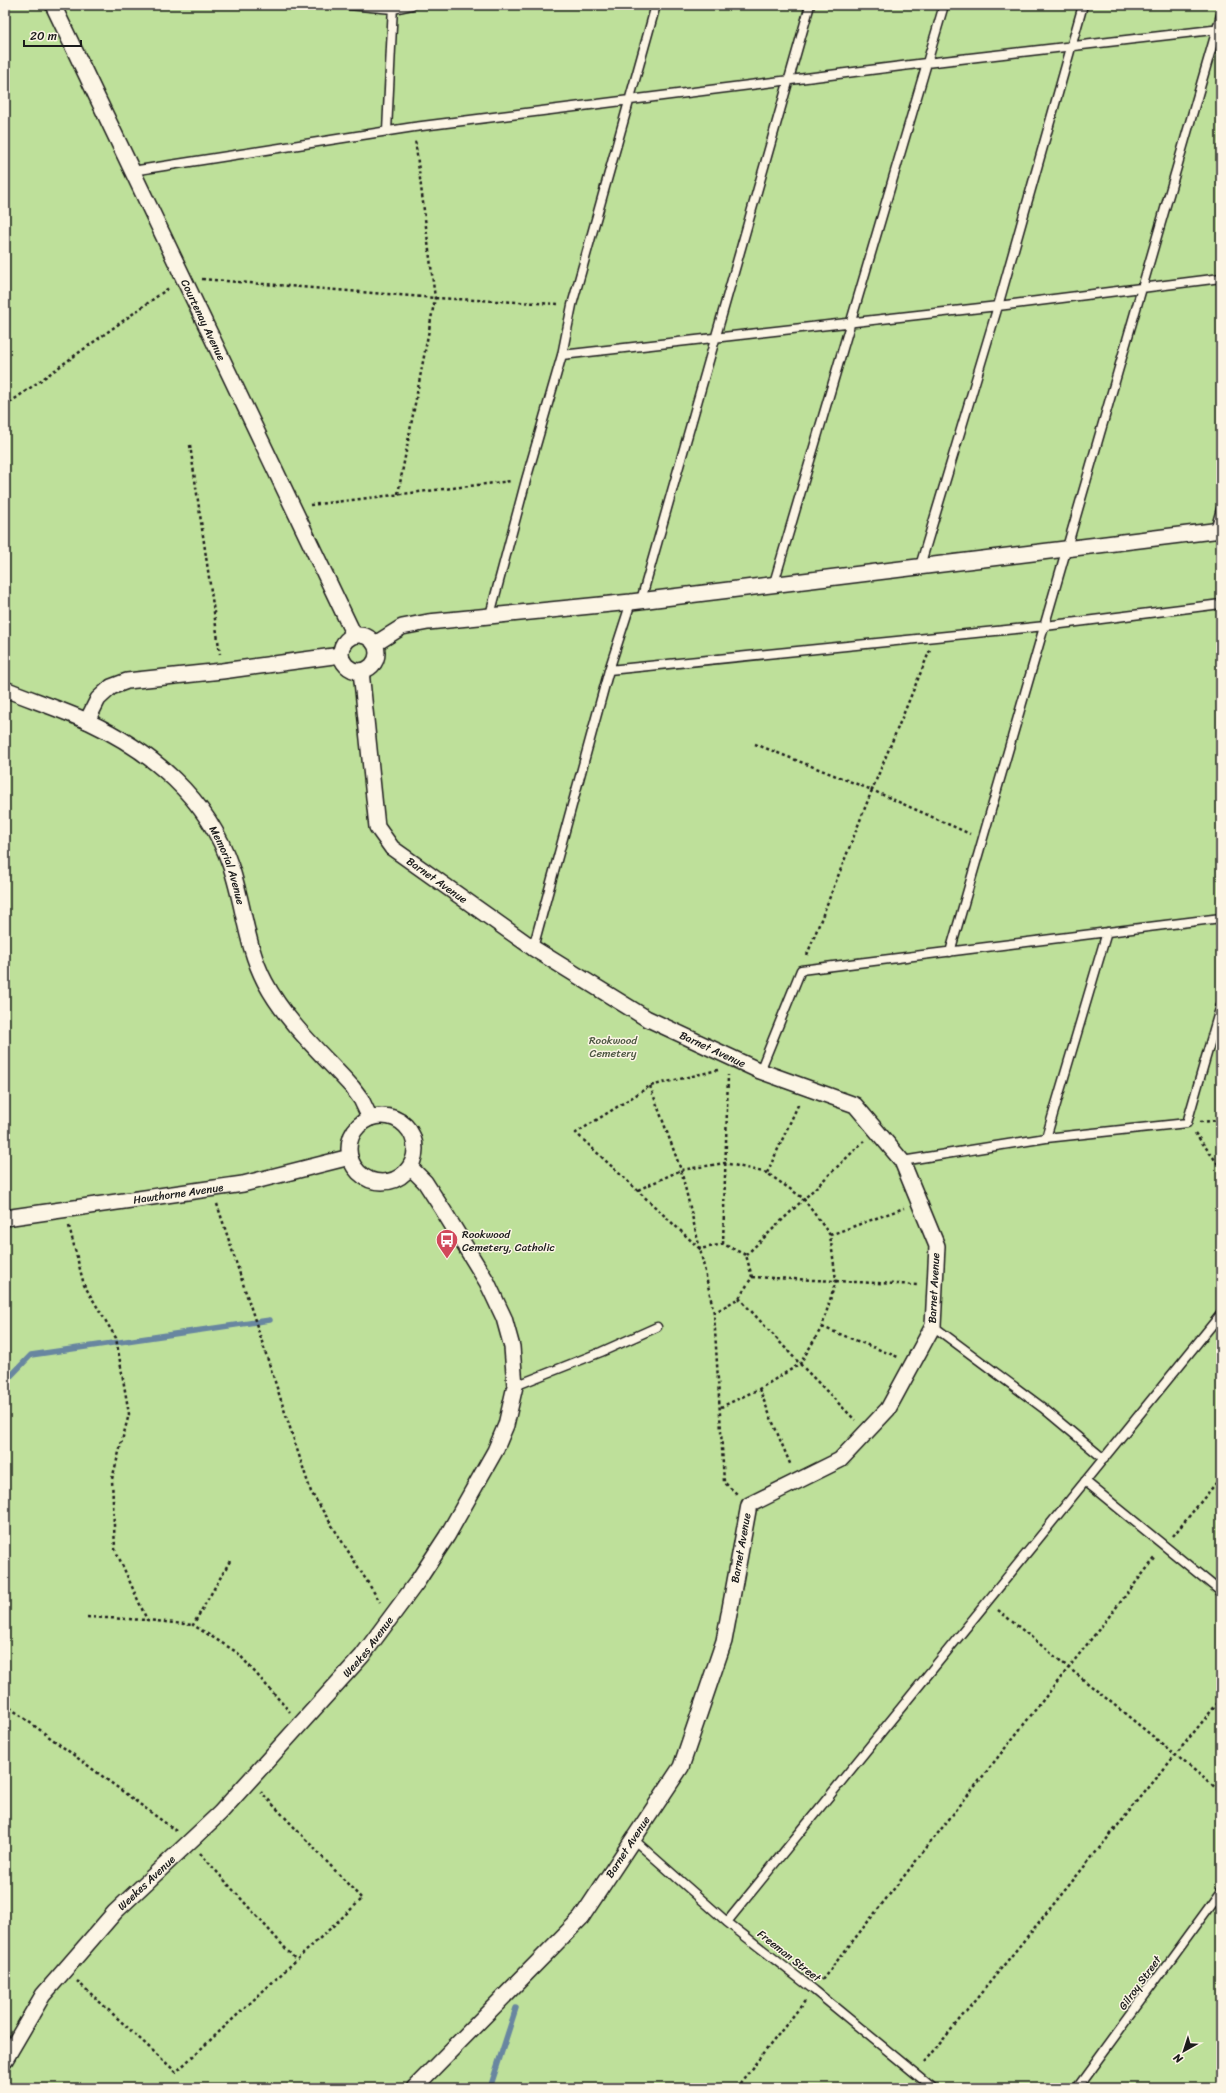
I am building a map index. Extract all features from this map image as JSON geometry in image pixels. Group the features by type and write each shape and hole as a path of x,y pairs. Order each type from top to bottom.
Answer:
{"street":[{"name":"Courtenay Avenue","path":"52,5 354,635"},
{"path":"375,644 407,626 490,615 636,601 1218,530"},
{"path":"354,635 368,636 375,644 378,654 371,667 361,671 348,667 341,655 345,641 354,635"},
{"path":"87,721 98,699 111,687 118,684 341,655"},
{"name":"Barnet Avenue","path":"361,671 377,827 392,848 533,948 646,1018 760,1071 855,1105 902,1161 937,1246 933,1326 888,1409 840,1460 749,1505 724,1641 681,1767 581,1918 414,2088"},
{"name":"Memorial Avenue","path":"5,689 87,721 152,760 182,786 201,809 216,832 230,865 249,940 266,983 291,1020 352,1087 370,1118"},
{"path":"378,1116 394,1118 408,1128 412,1135 415,1151 410,1167 404,1173 389,1181 373,1180 359,1171 350,1157 350,1141 353,1134 363,1122 370,1118 378,1116"},
{"name":"Hawthorne Avenue","path":"5,1218 243,1184 350,1157"},
{"name":"Weekes Avenue","path":"5,2060 43,1995 115,1912 220,1813 362,1656 391,1619 447,1536 477,1486 506,1425 515,1386 512,1347 499,1306 443,1210 425,1182 410,1167"}],"lane":[{"path":"348,5 393,7 412,5"},
{"path":"490,615 526,480 562,355 572,305 656,5"},
{"path":"533,948 609,670 636,601 790,81 810,5"},
{"path":"774,583 944,5"},
{"path":"920,566 998,306 1083,5"},
{"path":"387,131 393,7"},
{"path":"950,952 1219,29 1221,16"},
{"path":"132,171 414,127 629,99 1219,29"},
{"path":"562,355 998,306 1221,278"},
{"path":"1218,530 1221,509"},
{"path":"609,670 1045,626 1221,604"},
{"path":"760,1071 801,970 1221,918"},
{"path":"1046,1138 1107,932"},
{"path":"902,1161 1046,1138 1187,1123 1221,1005"},
{"path":"727,1922 1221,1314"},
{"path":"933,1326 1043,1408 1104,1459"},
{"path":"515,1386 601,1352 657,1327"},
{"path":"1085,1481 1221,1592"},
{"name":"Freeman Street","path":"633,1840 727,1922 814,1990 933,2088"},
{"name":"Gilroy Street","path":"1077,2088 1221,1891"}],"path":[{"path":"398,494 435,298 414,127"},
{"path":"5,406 183,278 435,298 572,305"},
{"path":"190,444 222,671"},
{"path":"292,507 526,480"},
{"path":"801,970 872,790 936,637"},
{"path":"755,744 872,790 983,839"},
{"path":"700,1249 576,1133 650,1086 723,1070"},
{"path":"723,1244 728,1070"},
{"path":"650,1086 681,1170 714,1313 724,1482 749,1505"},
{"path":"767,1173 806,1088"},
{"path":"1187,1123 1221,1120"},
{"path":"1187,1123 1221,1168"},
{"path":"746,1255 803,1198 876,1130"},
{"path":"638,1190 681,1170 725,1163 767,1173 803,1198 830,1235 836,1280 822,1326 800,1364 759,1388 720,1407"},
{"path":"212,1188 311,1492 391,1619"},
{"path":"830,1235 919,1203"},
{"path":"65,1210 84,1285 116,1338 129,1414 112,1479 115,1549 147,1620"},
{"path":"700,1249 723,1244 746,1255 752,1277 740,1298 714,1313"},
{"path":"752,1277 935,1286"},
{"path":"740,1298 800,1364 867,1432"},
{"path":"822,1326 913,1364"},
{"path":"759,1388 797,1481"},
{"path":"736,2088 1221,1477"},
{"path":"193,1625 230,1561"},
{"path":"988,1602 1221,1792"},
{"path":"87,1617 147,1620 193,1625 238,1653 300,1723"},
{"path":"915,2074 1221,1699"},
{"path":"5,1704 190,1841 296,1960"},
{"path":"65,1970 176,2072 362,1899 249,1780"},
{"path":"515,2085 519,2088"}],"green space":[{"name":"Rookwood Cemetery","path":"5,5 1221,5 1221,2088 5,2088"}],"waterway":[{"path":"5,1382 31,1355 270,1320"},
{"path":"490,2088 516,2008"}],"place":[{"name":"Rookwood Cemetery, Catholic","path":"447,1260"}]}
